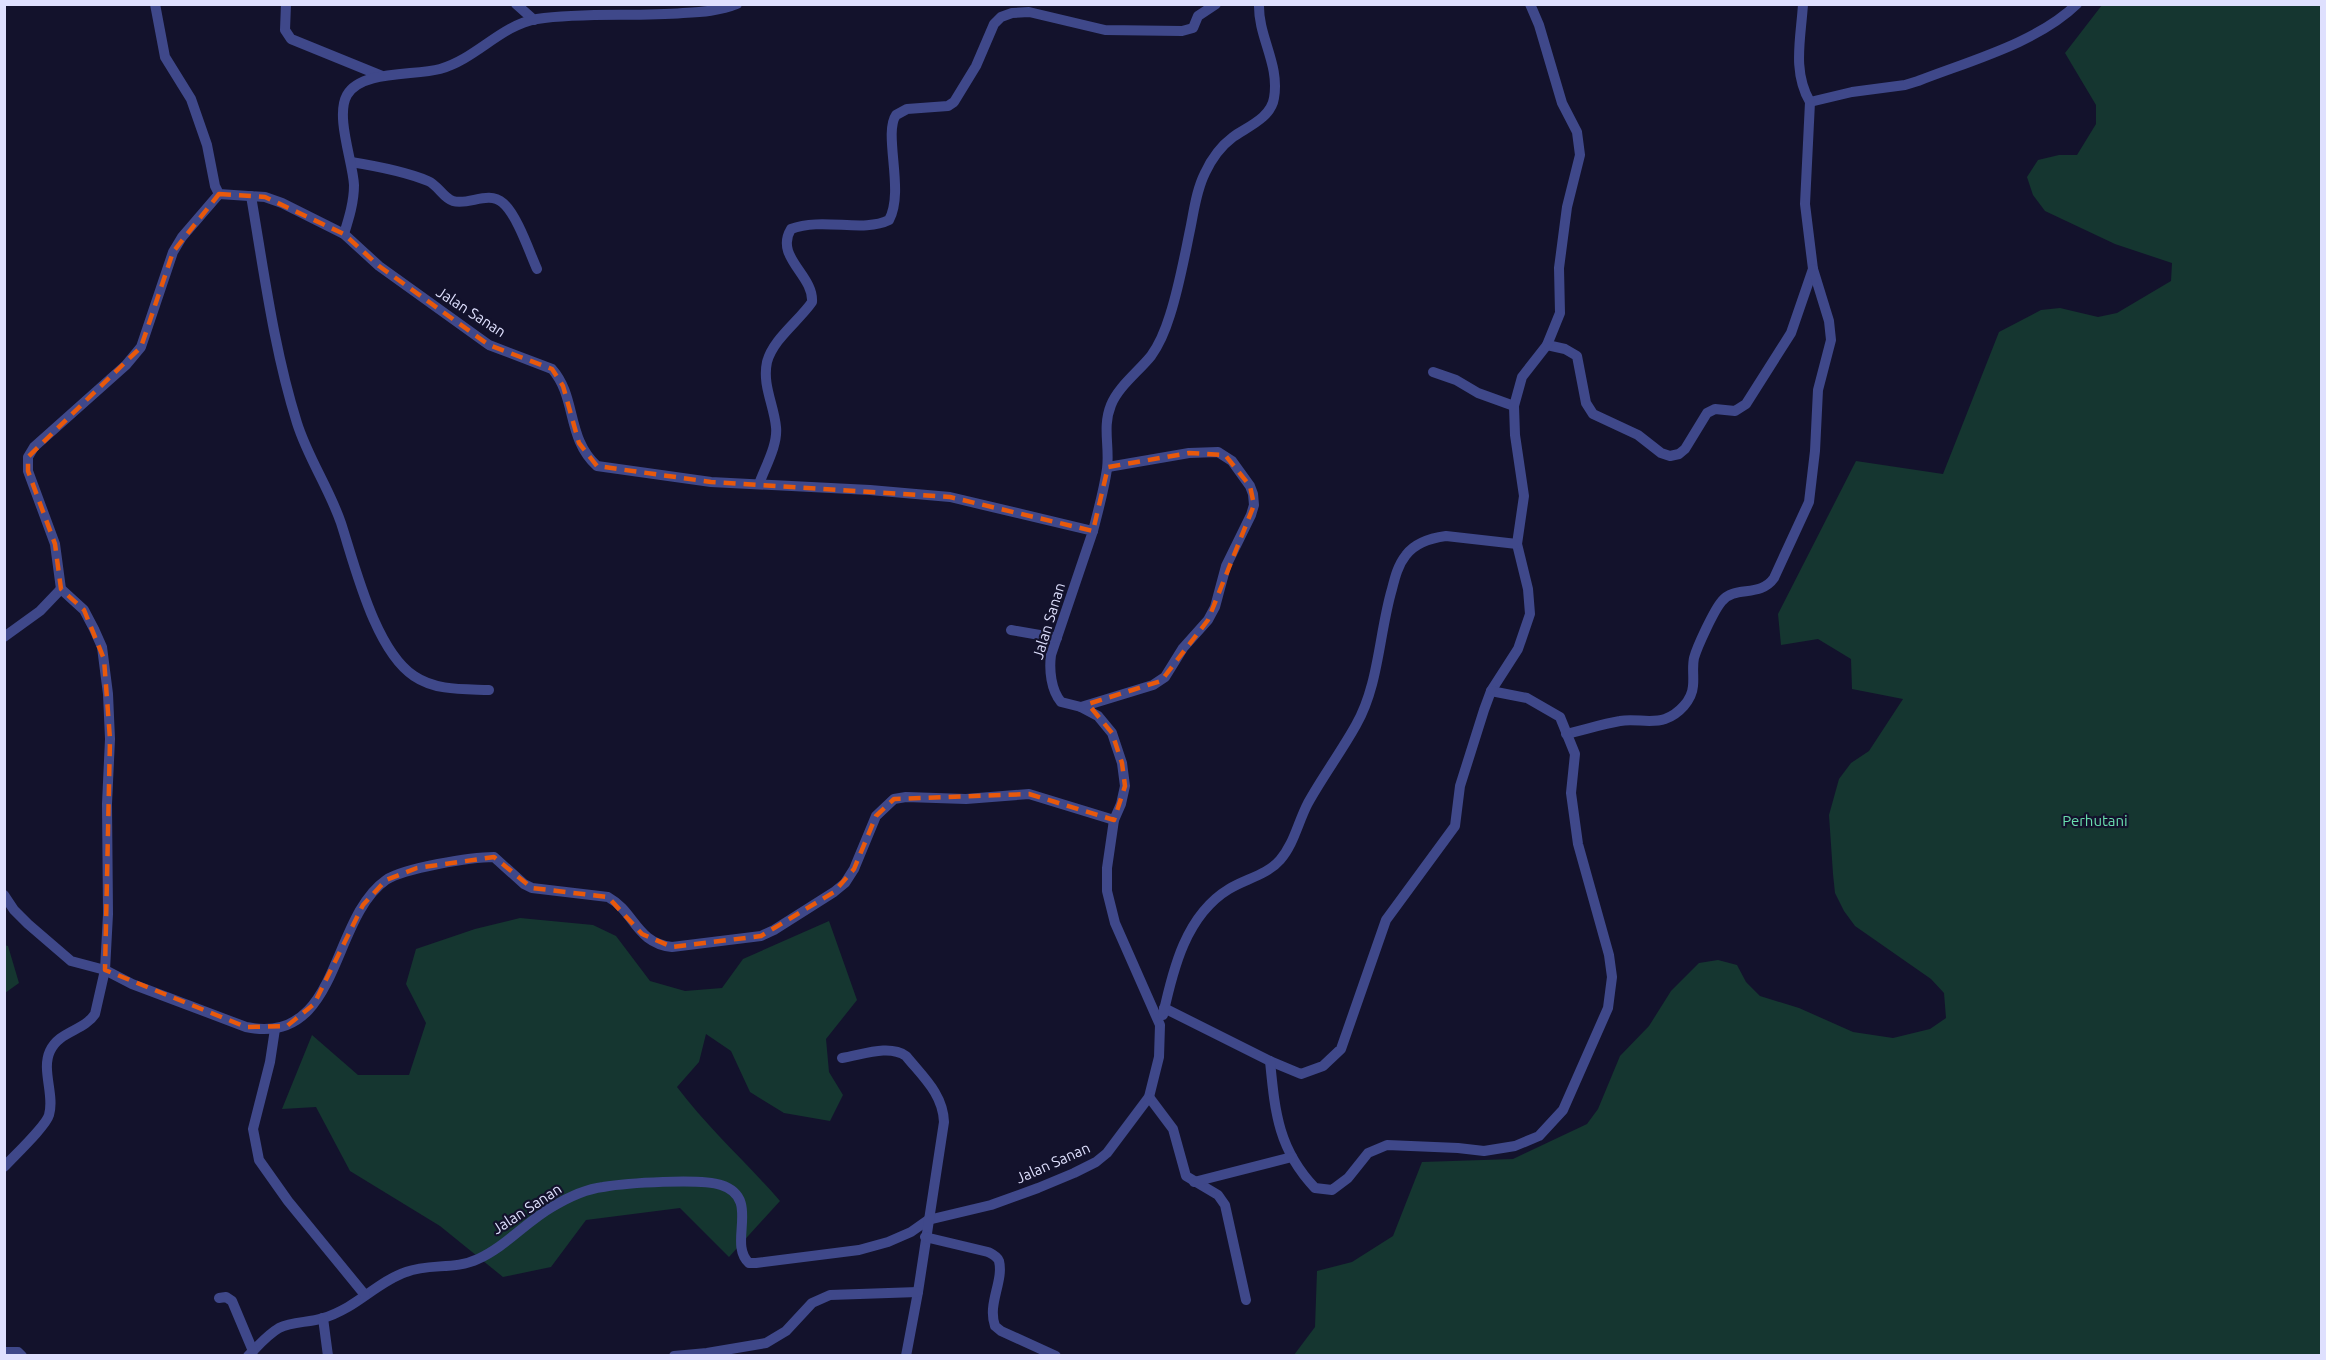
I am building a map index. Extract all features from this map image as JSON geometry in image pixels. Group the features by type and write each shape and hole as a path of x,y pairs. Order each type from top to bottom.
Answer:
{"street":[{"path":"4,1167 49,1117 51,1105 47,1061 49,1052 62,1037 91,1020 99,1000 105,970 108,915 106,813 110,739 108,694 102,647 84,610 61,589 55,544 28,471 28,456 34,447 126,365 141,347 173,252 182,237 219,195 207,145 191,99 165,57 155,4"},
{"path":"286,4 285,30 291,39 383,76"},
{"path":"516,4 534,20"},
{"path":"344,234 353,202 354,185 344,124 344,109 347,95 354,86 383,76 408,75 442,69 472,54 511,29 534,20 558,17 652,16 709,11 737,4"},
{"path":"759,484 776,438 776,427 766,382 767,362 774,348 812,302 811,291 788,252 787,236 791,229 814,223 876,225 888,220 894,205 892,125 896,115 907,110 948,106 954,102 976,66 994,24 1001,17 1012,13 1029,12 1105,30 1182,31 1193,28 1198,16 1216,4"},
{"path":"1093,531 1108,467 1106,431 1111,404 1116,395 1153,353 1169,317 1182,272 1197,196 1204,174 1220,149 1270,109 1274,100 1276,83 1274,66 1262,34 1259,4"},
{"path":"1164,1008 1300,1074 1323,1066 1341,1049 1386,920 1455,826 1460,786 1491,691 1518,649 1530,614 1528,589 1517,544 1524,496 1515,435 1514,406 1522,377 1547,345 1560,313 1559,268 1567,207 1580,155 1577,132 1562,103 1539,25 1530,4"},
{"path":"1566,734 1620,721 1666,719 1677,712 1691,695 1696,651 1721,601 1733,594 1762,589 1770,585 1809,502 1815,451 1818,390 1831,340 1829,321 1813,269 1804,204 1810,102 1802,90 1798,70 1803,4"},
{"path":"1810,102 1838,95 1905,85 2038,34 2062,18 2077,4"},
{"path":"351,162 382,167 429,182 454,202 488,198 499,200 505,204 513,217 537,269"},
{"name":"Jalan Sanan","path":"219,195 265,197 344,234 379,266 489,345 552,369 559,376 563,386 579,443 597,466 711,482 870,490 950,497 1093,531 1049,665 1055,692 1061,702 1081,706 1098,716 1112,732 1122,763 1125,786 1114,820 1107,868 1107,891 1115,923 1160,1025 1159,1057 1149,1097 1107,1153 1096,1162 1038,1188 991,1205 928,1220 911,1232 888,1242 859,1250 749,1263 744,1258 741,1249 743,1214 740,1201 734,1193 722,1185 707,1182 601,1187 551,1207 479,1259 464,1264 407,1271 349,1306 323,1318 281,1327 271,1333 251,1353"},
{"path":"251,196 280,356 297,422 304,443 335,507 374,621 384,641 402,665 414,676 449,688 489,690"},
{"path":"1547,345 1565,349 1577,356 1586,403 1593,414 1638,435 1661,453 1670,456 1679,454 1707,413 1715,409 1735,411 1746,404 1791,333 1813,269"},
{"path":"1433,372 1456,380 1478,393 1514,406"},
{"path":"1081,706 1153,685 1166,677 1183,648 1202,629 1212,613 1224,572 1254,505 1250,486 1232,461 1218,452 1189,453 1108,467"},
{"path":"1160,1025 1185,943 1194,922 1210,904 1228,890 1279,862 1288,850 1307,806 1358,722 1373,677 1394,582 1400,564 1407,553 1418,544 1446,536 1517,544"},
{"path":"4,638 40,611 61,589"},
{"path":"1011,630 1057,638"},
{"path":"1270,1061 1276,1116 1292,1157 1315,1188 1332,1190 1348,1178 1368,1153 1387,1145 1484,1151 1515,1146 1539,1136 1563,1110 1608,1008 1612,977 1604,935 1578,844 1571,794 1575,754 1560,717 1527,698 1491,691"},
{"path":"4,895 14,910 65,957 81,965 105,970 132,984 246,1028 275,1029 287,1026 314,1004 325,987 363,905 386,880 400,872 494,857 532,888 608,897 616,902 642,934 661,946 672,947 761,936 834,892 845,883 854,869 876,816 894,799 906,797 966,799 1029,794 1114,820"},
{"path":"275,1029 270,1062 253,1130 260,1160 282,1193 365,1295"},
{"path":"842,1058 885,1051 900,1052 937,1093 944,1112 918,1292 906,1356"},
{"path":"1149,1097 1173,1129 1186,1176 1218,1195 1225,1205 1246,1300"},
{"path":"1194,1182 1292,1157"},
{"path":"926,1237 996,1256 999,1261 999,1270 993,1310 995,1326 1056,1356"},
{"path":"674,1356 766,1343 786,1331 812,1303 830,1295 918,1292"},
{"path":"219,1298 226,1297 232,1301 251,1353"},
{"path":"323,1318 328,1356"},
{"path":"4,1352 18,1352 22,1356"}],"highlighted area":[{"path":"219,194 265,197 344,234 379,266 489,345 552,369 563,386 579,443 597,466 711,482 950,497 1093,531 1108,467 1189,453 1225,455 1250,486 1254,505 1208,620 1161,681 1088,704 1112,733 1122,763 1125,786 1114,820 1029,794 894,799 876,816 854,869 834,892 761,936 672,947 642,934 608,897 532,888 494,857 417,868 386,880 363,905 314,1004 287,1026 246,1027 105,970 110,739 104,659 84,610 61,589 55,544 28,471 28,457 141,347 173,252"}],"green space":[{"name":"Perhutani","path":"2102,5 2321,5 2321,1355 1294,1355 1315,1327 1317,1271 1352,1262 1393,1236 1422,1162 1513,1159 1587,1124 1598,1109 1620,1056 1649,1026 1671,991 1699,963 1718,960 1737,965 1746,982 1760,996 1799,1008 1853,1032 1893,1038 1930,1029 1946,1018 1944,993 1931,979 1855,926 1835,893 1829,815 1839,779 1851,763 1869,751 1903,699 1852,689 1851,659 1818,639 1781,645 1778,614 1856,461 1943,474 1999,332 2041,310 2060,308 2098,317 2117,313 2171,281 2172,263 2115,244 2045,211 2033,195 2027,177 2038,160 2059,155 2077,155 2096,124 2096,105 2065,53"},
{"path":"520,918 593,925 616,936 650,981 685,991 722,988 743,959 829,921 857,1000 826,1039 829,1072 843,1095 830,1121 784,1113 750,1092 731,1051 706,1034 699,1062 677,1087 701,1117 780,1201 729,1257 680,1208 586,1220 551,1267 503,1277 440,1226 350,1171 316,1107 282,1109 312,1035 358,1075 409,1075 426,1023 406,984 416,949 475,929"},
{"path":"4,945 8,946 19,983 5,993"}]}
